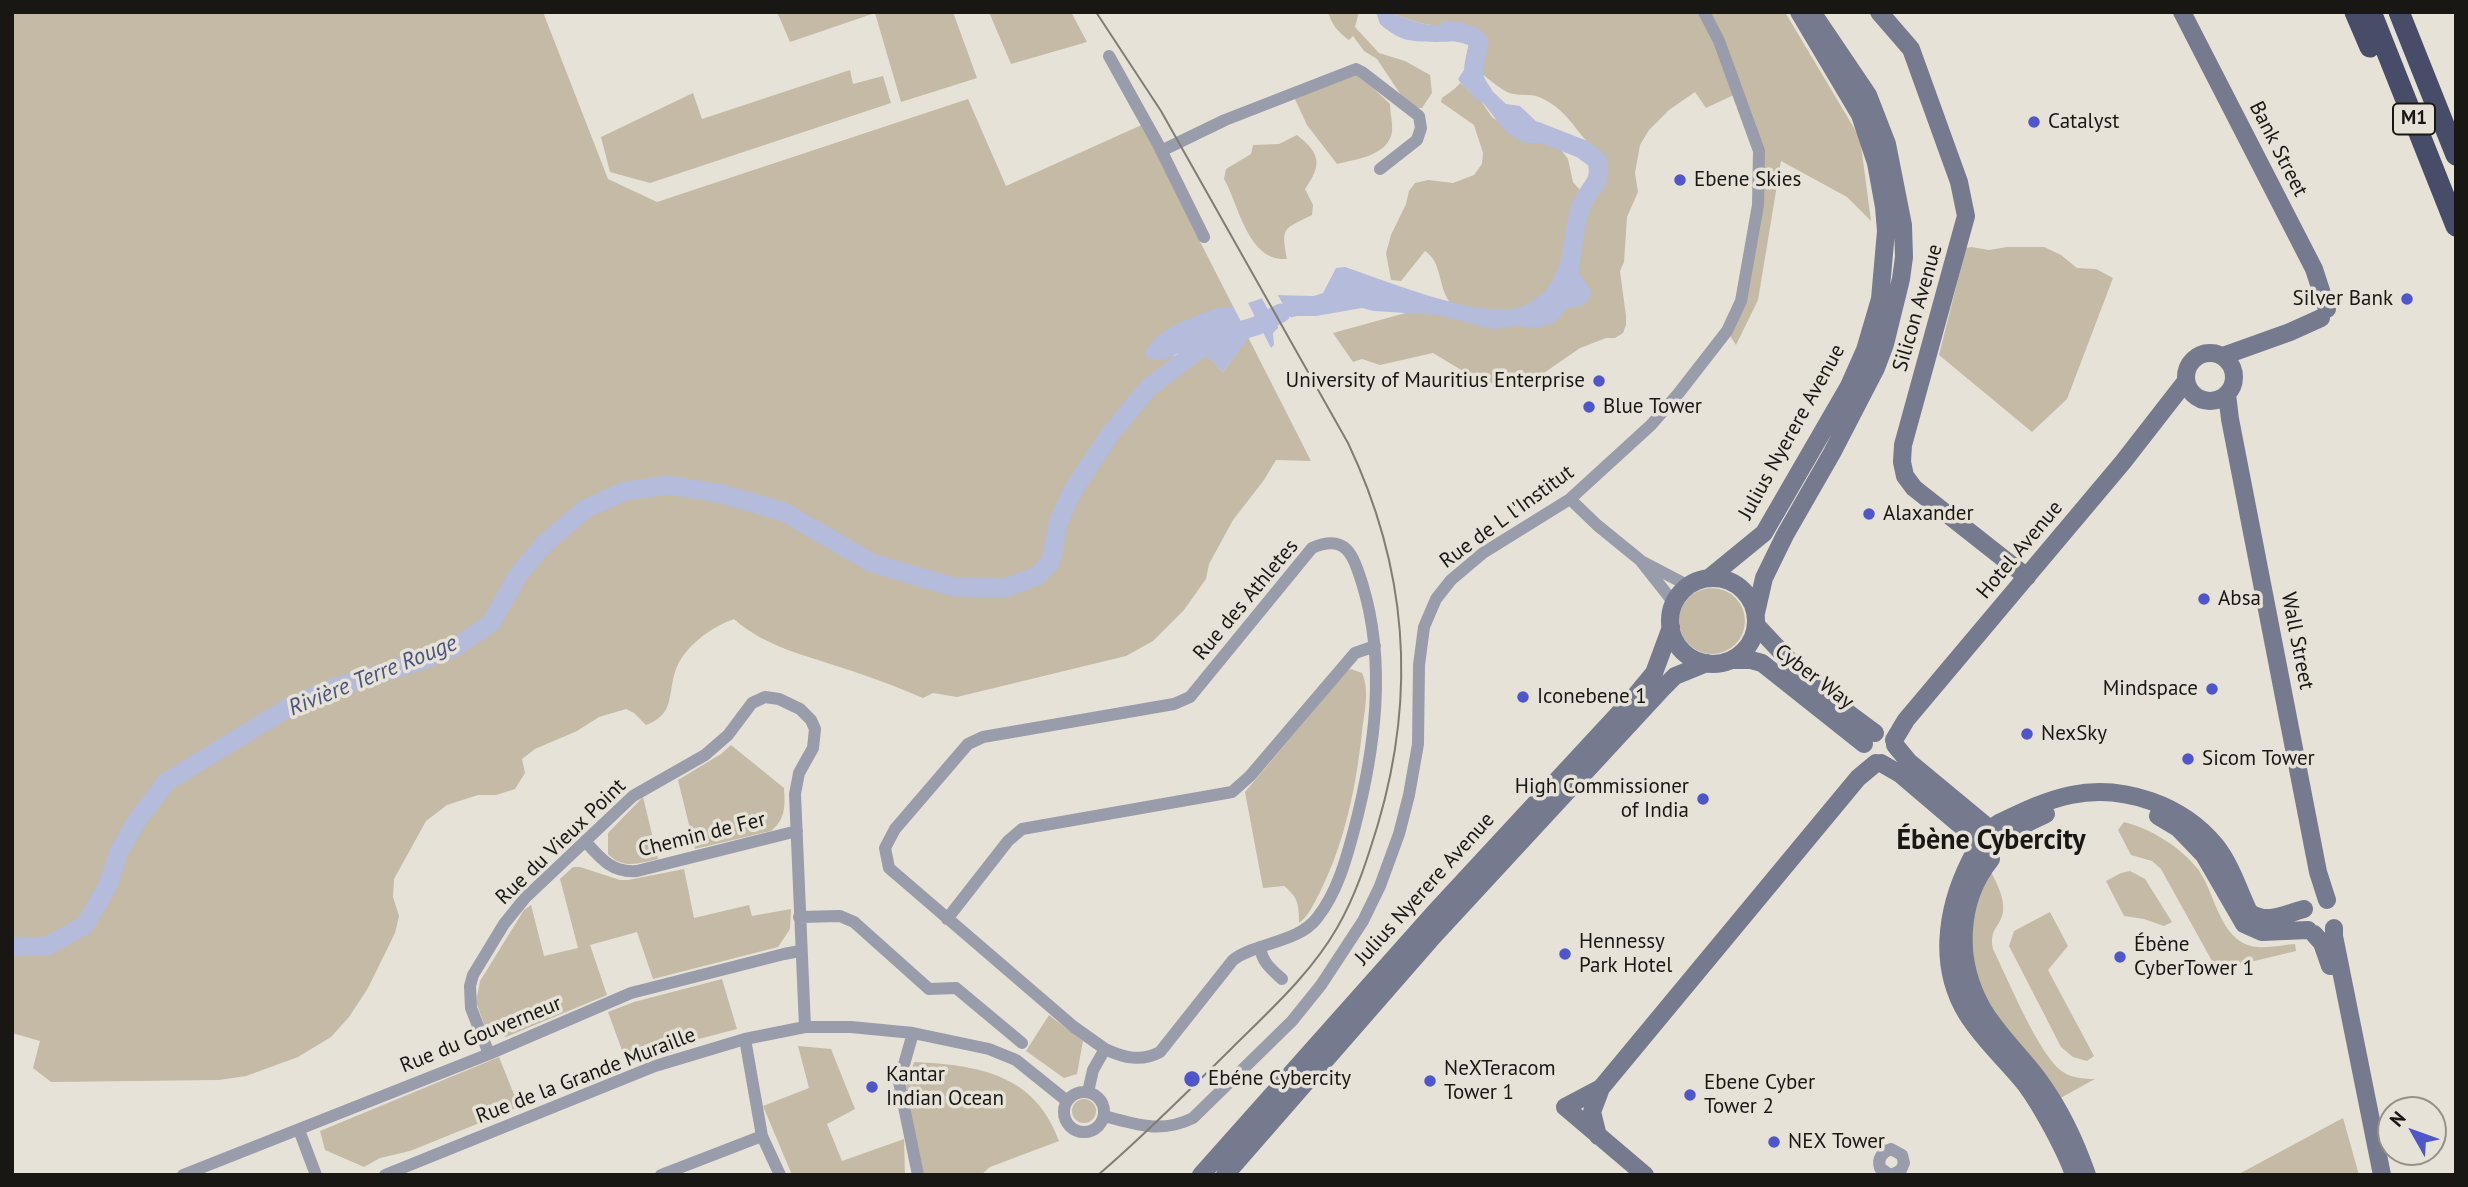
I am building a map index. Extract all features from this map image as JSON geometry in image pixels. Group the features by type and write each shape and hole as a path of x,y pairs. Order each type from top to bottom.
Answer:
{"highway":[{"path":"2355,12 2372,53 2405,98"},
{"name":"M1","path":"2371,12 2456,226"},
{"name":"M1","path":"2399,12 2456,155"},
{"path":"2410,12 2443,122"}],"street":[{"name":"Rue de L l'Institut","path":"1104,1116 1159,1128 1182,1124 1193,1118 1292,1021 1321,985 1363,921 1380,886 1399,834 1418,744 1419,665 1424,627 1436,599 1451,580 1483,553 1570,499 1651,425 1727,331 1741,301 1758,205 1759,152 1719,41 1704,12"},
{"name":"Julius Nyerere Avenue","path":"1709,578 1764,533 1849,386 1865,350 1880,299 1886,231 1876,163 1860,115 1799,12"},
{"path":"1756,619 1752,601 1744,590 1734,583 1709,578 1689,586 1674,603 1671,627 1675,640 1683,651 1694,659 1707,663 1732,660 1744,651 1752,639 1756,619 1764,578 1774,556 1876,368 1885,344 1904,257 1903,225 1887,144 1868,95 1812,12"},
{"path":"1820,12 1825,31"},
{"name":"Silicon Avenue","path":"1879,12 1911,50 1959,183 1966,216 1903,445 1905,476 1933,505 2027,577"},
{"name":"Bank Street","path":"2182,12 2314,269 2324,313 2290,332 2247,347"},
{"path":"1109,56 1204,237"},
{"path":"1161,151 1226,120 1356,69 1419,116 1421,128 1417,140 1380,169"},
{"path":"2214,398 2189,388 2186,381 2189,366 2194,360 2208,354 2222,356 2247,347"},
{"path":"2234,374 2247,347"},
{"path":"2167,407 2214,398 2234,382 2234,374 2228,361 2222,356"},
{"name":"Hotel Avenue","path":"1598,1136 1592,1112 1601,1088 1858,778 1880,747 2027,577 2186,381"},
{"name":"Wall Street","path":"2214,398 2230,419 2318,872 2314,903"},
{"path":"1570,499 1640,560 1689,586"},
{"name":"Rue des Athletes","path":"1325,542 1347,548 1354,557 1369,604 1375,646 1376,709 1365,790 1335,889 1317,919 1303,930 1242,953 1233,960 1160,1052 1149,1058 1130,1058 1105,1049 1074,1027 889,868 885,848 895,830 968,744 983,737 1174,704 1190,696 1312,548 1325,542"},
{"path":"1640,560 1674,603"},
{"name":"Cyber Way","path":"1756,619 1817,690 1880,747"},
{"name":"Julius Nyerere Avenue","path":"1201,1175 1435,912 1641,690 1660,660 1671,627"},
{"path":"947,919 1008,841 1022,829 1232,792 1250,776 1355,653 1375,646"},
{"name":"Cyber Way","path":"1732,660 1762,663 1880,747 1909,762 1989,839"},
{"name":"Julius Nyerere Avenue","path":"1225,1175 1430,940 1662,689 1675,676 1707,663"},
{"name":"Rue du Vieux Point","path":"489,1054 471,1008 470,986 473,975 516,908 633,796 716,746 728,735 747,708 765,697 779,699 800,709 811,720 815,729 813,748 795,784 805,1027"},
{"path":"2074,1175 2068,1157 2028,1087 1966,1014 1950,971 1948,935 1951,911 1960,882 1989,839 2071,794 2112,793 2146,800 2193,823 2225,860 2249,912 2263,919 2314,903 2332,903 2338,912 2334,936 2382,1175"},
{"path":"2087,1175 2072,1138 2043,1086 1982,1007 1970,981 1964,953 1965,916 1989,839 2061,808 2105,804 2138,808 2163,817 2191,839 2204,855 2244,924 2262,932 2325,934 2334,928"},
{"name":"Chemin de Fer","path":"585,841 604,861 624,872 797,831"},
{"path":"2314,903 2302,920 2322,943 2328,957 2374,1175"},
{"path":"800,917 840,916 854,922 929,989 956,988 1022,1043"},
{"path":"1260,947 1261,956 1267,965 1282,979"},
{"name":"Rue du Gouverneur","path":"183,1175 489,1054 632,993 800,951"},
{"name":"Rue de la Grande Muraille","path":"385,1175 655,1066 745,1039 805,1027 850,1027 913,1033 989,1049 1016,1060 1067,1101"},
{"path":"913,1033 899,1082 918,1175"},
{"path":"745,1039 762,1136 780,1175"},
{"path":"1088,1092 1093,1070 1105,1049"},
{"name":"Hotel Avenue","path":"1598,1136 1565,1107 1601,1088"},
{"path":"1088,1092 1099,1098 1104,1116 1098,1126 1081,1132 1066,1120 1065,1107 1067,1101 1076,1094 1088,1092"},
{"path":"299,1130 316,1175"},
{"path":"661,1175 762,1136"},
{"path":"1598,1136 1645,1175"}],"shaded area":[{"path":"12,12 543,12 608,179 657,202 968,99 1006,186 1146,123 1192,226 1234,308 1218,308 1173,357 1181,353 1201,353 1223,372 1248,337 1311,461 1276,460 1233,520 1209,564 1206,579 1184,610 1153,641 1126,656 957,697 933,693 923,698 879,680 775,645 734,619 725,623 699,639 684,654 675,672 666,710 655,721 646,725 626,709 599,717 577,731 535,749 522,759 525,773 515,789 496,795 478,795 447,805 426,821 394,879 393,897 399,916 395,933 368,988 349,1017 331,1037 298,1057 246,1076 219,1080 51,1082 33,1068 40,1041 12,1033"},
{"path":"777,12 953,12 977,78 901,102 875,13 790,42"},
{"path":"989,12 1071,12 1087,42 1011,64"},
{"path":"1328,12 1359,12 1355,27 1379,53 1405,61 1430,75 1432,93 1422,108 1413,108 1405,101 1377,59 1364,51 1353,36 1349,40 1342,34"},
{"path":"1394,12 1785,12 1860,138 1871,221 1847,197 1781,161 1758,300 1736,345 1727,331 1741,301 1759,152 1738,93 1706,108 1695,92 1669,110 1649,130 1640,145 1635,173 1638,192 1627,217 1624,262 1620,271 1626,316 1623,333 1580,348 1528,384 1483,383 1433,353 1380,365 1362,359 1353,362 1333,333 1449,301 1437,267 1425,251 1401,281 1391,280 1386,253 1409,191 1415,183 1428,180 1453,183 1474,175 1482,164 1483,153 1474,125 1441,102 1442,98 1460,83 1481,101 1492,117 1529,143 1556,143 1568,159 1573,182 1580,190 1587,182 1591,164 1591,146 1556,107 1539,97 1507,92 1466,64 1470,29 1463,23 1429,25 1396,15"},
{"path":"850,70 853,84 883,76 891,103 650,183 610,172 601,137 693,93 702,119"},
{"path":"1356,72 1390,104 1392,132 1389,140 1378,151 1337,164 1307,125 1293,95"},
{"path":"1297,135 1315,154 1314,173 1305,189 1313,205 1312,215 1286,230 1284,240 1287,259 1274,257 1254,242 1224,179 1226,169 1251,154 1253,145 1279,144"},
{"path":"2044,247 2061,255 2077,268 2096,269 2113,278 2067,399 2032,432 1939,355 1966,248 1989,250"},
{"path":"1706,588 1718,588 1730,593 1740,603 1745,621 1743,634 1730,649 1718,654 1706,654 1694,649 1684,639 1679,627 1679,615 1684,603 1694,593"},
{"path":"1351,669 1362,673 1366,694 1353,794 1329,873 1311,909 1299,923 1297,902 1289,890 1284,886 1263,888 1245,792"},
{"path":"731,745 784,788 782,817 771,831 695,849 678,780"},
{"path":"643,797 658,859 626,864 608,854 608,833"},
{"path":"2124,822 2164,839 2190,860 2203,878 2226,927 2234,936 2257,947 2295,944 2296,951 2217,970 2161,869 2152,861 2131,855 2118,830"},
{"path":"573,867 620,880 684,869 694,918 749,905 752,916 791,909 790,929 778,947 653,979 637,932 590,945 607,995 506,1037 486,1029 476,1002 480,981 524,910 531,905 544,956 578,948 560,879"},
{"path":"1989,869 2003,901 2002,917 1992,937 1993,949 2024,1015 2044,1050 2063,1072 2078,1078 2095,1079 2057,1100 2013,1040 1977,984 1970,923"},
{"path":"2130,871 2145,879 2172,922 2164,926 2124,916 2106,881"},
{"path":"2050,912 2068,946 2048,970 2094,1056 2087,1061 2073,1057 2061,1047 2009,946 2014,931"},
{"path":"722,979 737,1029 691,1041 627,1064 608,1012 634,1002"},
{"path":"1049,1015 1083,1041 1077,1074 1064,1078 1026,1051"},
{"path":"798,1046 831,1049 855,1109 827,1124 842,1161 904,1139 905,1175 792,1175 763,1106 809,1088"},
{"path":"499,1057 519,1107 410,1151 380,1158 364,1167 325,1150 320,1131"},
{"path":"914,1062 982,1071 1019,1087 1049,1118 1059,1141 990,1167 981,1175 923,1175 906,1086"},
{"path":"1084,1099 1093,1102 1096,1111 1093,1120 1084,1123 1075,1120 1072,1111 1075,1102"},
{"path":"2343,1118 2359,1175 2237,1175"}],"water":[{"path":"1376,12 1394,12 1413,21 1429,24 1462,22 1470,29 1471,38 1438,42 1404,39 1380,24"},
{"path":"1469,69 1506,104 1520,106 1540,125 1554,132 1559,139 1556,143 1526,143 1509,134 1458,79 1464,70"},
{"path":"1577,242 1576,268 1591,291 1589,299 1583,305 1566,309 1554,323 1536,328 1518,326 1492,329 1438,315 1362,308 1288,318 1273,333 1274,345 1271,348 1248,303 1272,295 1314,296 1323,293 1336,268 1345,267 1458,304 1503,310 1521,307 1545,291 1567,244"},
{"path":"1218,308 1234,308 1249,337 1223,372 1197,352 1188,351 1155,360 1145,356 1149,346 1165,331"}],"pier":[{"path":"1276,292 1292,320 1280,331 1260,295"}],"waterway":[{"name":"Rivière Terre Rouge","path":"1446,31 1468,35 1479,42 1474,74 1483,93"},
{"name":"Rivière Terre Rouge","path":"1536,131 1582,149 1597,160 1597,179 1582,204 1570,269"},
{"name":"Rivière Terre Rouge","path":"12,947 47,946 85,925 107,887 119,851 136,822 166,782 289,707 333,688 454,648 491,623 518,575 544,544 585,509 625,491 669,485 717,493 782,511 872,563 954,587 1005,588 1037,576 1051,561 1058,523 1073,490 1110,434 1149,387 1213,339 1256,326 1281,313"}],"tram line":[{"path":"1096,12 1161,111 1348,443 1368,490 1394,583 1400,630 1401,678 1398,726 1378,824 1355,890 1337,928 1314,962 1273,1008 1165,1114 1098,1175"}],"place":[{"name":"Catalyst","path":"2034,122"},
{"name":"Ebene Skies","path":"1680,180"},
{"name":"Silver Bank","path":"2407,299"},
{"name":"University of Mauritius Enterprise","path":"1599,381"},
{"name":"Blue Tower","path":"1589,407"},
{"name":"Alaxander","path":"1869,514"},
{"name":"Absa","path":"2204,599"},
{"name":"Mindspace","path":"2212,689"},
{"name":"Iconebene 1","path":"1523,697"},
{"name":"NexSky","path":"2027,734"},
{"name":"Sicom Tower","path":"2188,759"},
{"name":"High Commissioner of India","path":"1703,799"},
{"name":"Hennessy Park Hotel","path":"1565,954"},
{"name":"Ébène CyberTower 1","path":"2120,957"},
{"name":"Ebéne Cybercity","path":"1192,1079"},
{"name":"NeXTeracom Tower 1","path":"1430,1081"},
{"name":"Kantar Indian Ocean","path":"872,1087"},
{"name":"Ebene Cyber Tower 2","path":"1690,1095"},
{"name":"NEX Tower","path":"1774,1142"}],"district":[{"name":"Ébène Cybercity","path":"1991,841"}]}
